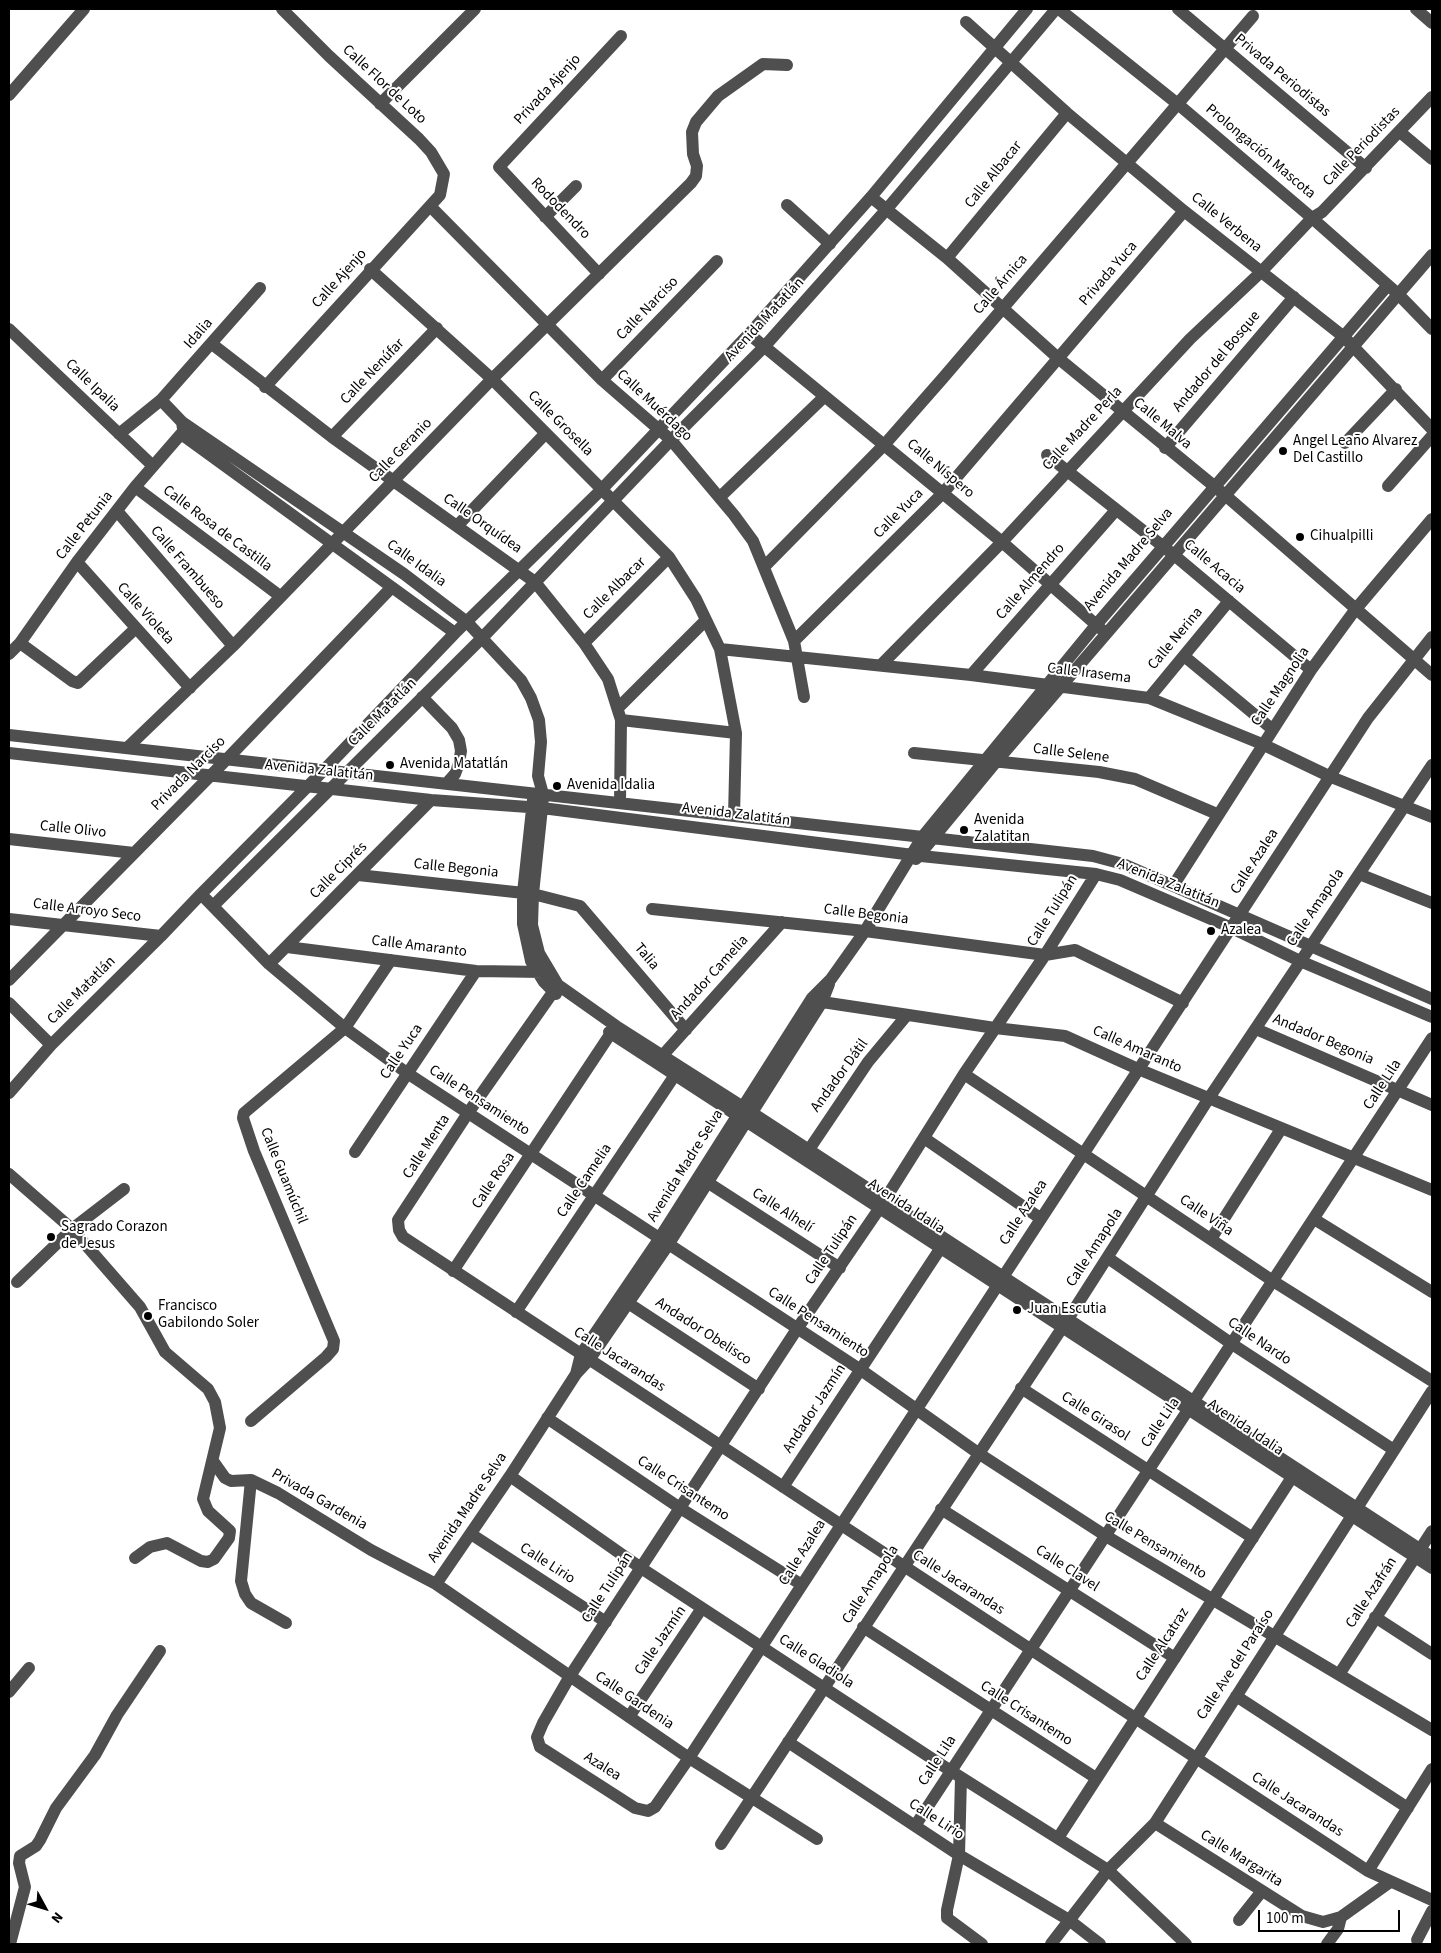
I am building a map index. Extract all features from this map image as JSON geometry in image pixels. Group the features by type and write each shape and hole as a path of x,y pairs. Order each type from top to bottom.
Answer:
{"street":[{"path":"9,94 84,9"},
{"name":"Calle Flor de Loto","path":"282,9 419,139 436,159 444,174 440,195"},
{"path":"380,104 475,9"},
{"name":"Avenida Matatlán","path":"467,622 602,489 748,334 872,198 1027,9"},
{"name":"Avenida Matatlán","path":"482,638 764,347 886,210 1058,9"},
{"name":"Prolongación Mascota","path":"1058,9 1179,105 1312,218 1398,294 1432,329"},
{"name":"Privada Periodistas","path":"1178,9 1366,168"},
{"path":"1416,9 1432,23"},
{"name":"Calle Árnica","path":"764,567 884,444 1179,105 1253,16"},
{"name":"Calle Verbena","path":"966,22 1066,113 1261,272 1344,336 1432,428"},
{"name":"Privada Ajenjo","path":"499,167 621,36"},
{"name":"Calle Geranio","path":"127,748 233,646 343,532 394,483 492,379 696,176 697,166 693,154 692,132 696,122 718,96 763,64 787,65"},
{"name":"Calle Periodistas","path":"1312,218 1322,212 1366,168 1432,97"},
{"name":"Calle Albacar","path":"947,258 1066,113"},
{"path":"1400,132 1432,159"},
{"name":"Rododendro","path":"499,167 599,274"},
{"path":"545,217 576,186"},
{"name":"Calle Ajenjo","path":"265,387 370,269 440,195"},
{"name":"Calle Malva","path":"872,198 947,258 1058,358 1165,448 1225,495 1432,675"},
{"path":"787,205 830,244"},
{"name":"Calle Muérdago","path":"430,206 602,380 672,440 720,497 753,541 764,567 794,641 804,697"},
{"name":"Privada Yuca","path":"1058,358 1184,210"},
{"name":"Calle Madre Perla","path":"881,665 1002,542 1121,411 1190,339 1261,272 1312,218"},
{"name":"Avenida Madre Selva","path":"990,761 1061,686 1432,254"},
{"name":"Calle Narciso","path":"602,380 717,261"},
{"name":"Calle Grosella","path":"370,269 492,379 669,557 696,599 720,649 736,733 734,816"},
{"name":"Avenida Madre Selva","path":"585,1357 628,1303 744,1114 817,1000 907,866 990,761 1046,685 1162,546 1388,285"},
{"name":"Idalia","path":"119,434 161,400 260,288"},
{"name":"Andador del Bosque","path":"1165,448 1294,297"},
{"name":"Calle Nenúfar","path":"332,437 437,328"},
{"name":"Calle Ipalia","path":"9,329 153,466"},
{"name":"Calle Níspero","path":"748,334 1002,542 1106,634"},
{"name":"Calle Orquídea","path":"212,344 265,387 394,483 521,570 535,582 584,643 608,679 619,714 620,803"},
{"name":"Calle Yuca","path":"794,641 943,493 1058,358"},
{"path":"1345,443 1396,389"},
{"path":"720,497 824,397"},
{"name":"Calle Idalia","path":"161,400 182,428 391,588 455,633"},
{"name":"Calle Idalia","path":"182,428 343,532 404,574 467,622 521,680 532,698 539,720 542,742 538,794"},
{"name":"Calle Petunia","path":"9,654 20,643 77,562 182,428"},
{"path":"457,526 546,433"},
{"path":"1388,486 1432,436"},
{"name":"Calle Acacia","path":"1047,455 1174,555 1311,670"},
{"name":"Calle Rosa de Castilla","path":"135,488 280,596"},
{"name":"Calle Almendro","path":"970,675 1116,510"},
{"name":"Calle Frambueso","path":"117,511 233,646"},
{"name":"Calle Magnolia","path":"1173,886 1217,814 1311,670 1355,610 1432,519"},
{"name":"Calle Albacar","path":"584,643 669,557"},
{"name":"Calle Violeta","path":"77,562 190,688"},
{"name":"Privada Narciso","path":"9,980 227,759 391,588"},
{"name":"Calle Nerina","path":"1149,698 1229,601"},
{"path":"619,714 706,620"},
{"name":"Calle Matatlán","path":"9,1093 51,1045 309,786 467,622"},
{"path":"20,643 72,681 78,683 136,628"},
{"name":"Calle Azalea","path":"648,1810 660,1801 690,1758 1082,1153 1183,1003 1368,718 1432,636"},
{"name":"Calle Matatlán","path":"213,906 482,638"},
{"name":"Calle Irasema","path":"720,649 970,675 1149,698 1262,744 1331,777 1432,817"},
{"path":"1184,656 1272,730"},
{"path":"422,697 452,728 459,740 459,763 455,774 447,783"},
{"path":"619,714 736,733"},
{"name":"Avenida Zalatitán","path":"9,735 929,837 1102,858 1123,864 1432,999"},
{"name":"Avenida Zalatitán","path":"9,753 431,800 538,807 916,855 1096,874 1120,880 1232,928 1300,961 1432,1017"},
{"name":"Calle Selene","path":"914,753 1099,772 1135,779 1217,814"},
{"name":"Calle Amapola","path":"721,1844 978,1452 1066,1323 1209,1098 1432,765"},
{"name":"Avenida Idalia","path":"538,794 523,924 532,961 555,988 611,1033 678,1071 1066,1323 1353,1513 1417,1553 1432,1568"},
{"name":"Calle Ciprés","path":"269,964 431,800"},
{"name":"Calle Olivo","path":"9,839 134,853"},
{"name":"Calle Tulipán","path":"540,1748 537,1737 570,1676 797,1329 882,1204 964,1074 1045,955 1096,874"},
{"path":"1359,874 1432,903"},
{"name":"Calle Begonia","path":"358,875 528,893 580,906"},
{"path":"201,894 213,906"},
{"name":"Calle Pensamiento","path":"213,906 269,964 345,1028 407,1073 861,1370 978,1452 1106,1536 1340,1673 1432,1730"},
{"name":"Talia","path":"580,906 686,1030"},
{"name":"Calle Begonia","path":"652,909 865,931 1045,955 1075,950"},
{"name":"Calle Arroyo Seco","path":"9,919 161,936"},
{"name":"Andador Camelia","path":"663,1055 782,922"},
{"path":"1058,934 1075,950 1183,1003"},
{"name":"Calle Amaranto","path":"287,947 476,971 543,972"},
{"name":"Calle Guamúchil","path":"251,1421 326,1357 332,1349 334,1340 254,1151 243,1118 244,1113 345,1028 391,960"},
{"name":"Calle Yuca","path":"355,1152 476,971"},
{"name":"Avenida Idalia","path":"555,988 663,1055 678,1071"},
{"name":"Calle Menta","path":"398,1230 398,1220 468,1113 555,988"},
{"name":"Calle Amaranto","path":"817,1000 995,1028 1065,1036 1138,1069 1432,1190"},
{"path":"9,1003 51,1045"},
{"name":"Andador Dátil","path":"806,1154 868,1062 907,1015"},
{"name":"Andador Begonia","path":"1256,1028 1432,1105"},
{"name":"Calle Rosa","path":"453,1271 611,1033"},
{"name":"Calle Lila","path":"915,1826 956,1774 991,1710 1432,1038"},
{"name":"Calle Camelia","path":"516,1312 678,1071"},
{"name":"Calle Viña","path":"964,1074 1148,1195 1273,1281 1432,1381"},
{"name":"Avenida Madre Selva","path":"436,1584 510,1476 585,1357 707,1182 744,1114"},
{"path":"1211,1239 1281,1128"},
{"path":"924,1138 1040,1218"},
{"path":"9,1174 72,1229 140,1307 165,1352 208,1389 218,1414 220,1428 204,1493 204,1505 230,1531 229,1538 214,1559 208,1562 201,1561 167,1543 150,1547 135,1558"},
{"name":"Calle Alhelí","path":"707,1182 840,1268"},
{"path":"17,1282 72,1229 124,1189"},
{"name":"Avenida Idalia","path":"882,1204 940,1249 1000,1281"},
{"path":"1314,1219 1432,1292"},
{"name":"Calle Jacarandas","path":"398,1230 403,1237 453,1271 1368,1871 1432,1900"},
{"name":"Andador Jazmín","path":"783,1487 940,1249"},
{"name":"Calle Nardo","path":"1108,1258 1232,1344 1394,1450"},
{"name":"Andador Obelisco","path":"628,1303 759,1389"},
{"name":"Calle Girasol","path":"1021,1388 1252,1538"},
{"name":"Calle Ave del Paraíso","path":"1051,1944 1108,1870 1155,1823 1432,1392"},
{"name":"Calle Crisantemo","path":"547,1418 680,1508 802,1585"},
{"path":"213,1461 224,1478 231,1481 251,1480"},
{"name":"Calle Alcatraz","path":"1058,1838 1294,1474"},
{"name":"Calle Gladiola","path":"510,1476 641,1568 825,1686 956,1774 1108,1870 1186,1944"},
{"name":"Privada Gardenia","path":"286,1623 251,1603 245,1594 241,1581 251,1480 278,1493 371,1550 436,1584"},
{"name":"Calle Clavel","path":"941,1509 1174,1658"},
{"name":"Calle Azafrán","path":"1340,1673 1432,1530"},
{"name":"Calle Lirio","path":"471,1534 606,1622"},
{"name":"Avenida Idalia","path":"1417,1553 1432,1557"},
{"name":"Calle Gardenia","path":"436,1584 690,1758 817,1840"},
{"name":"Calle Jazmín","path":"629,1717 702,1608"},
{"path":"1376,1617 1432,1654"},
{"name":"Calle Crisantemo","path":"863,1627 1096,1778"},
{"path":"10,1944 26,1887 19,1864 20,1856 36,1846 56,1808 95,1755 117,1715 160,1652"},
{"path":"9,1692 29,1668"},
{"path":"1236,1696 1408,1808"},
{"name":"Calle Lirio","path":"788,1742 959,1855 1069,1920 1100,1944"},
{"name":"Azalea","path":"540,1748 635,1808 648,1810"},
{"path":"1368,1871 1432,1769"},
{"path":"956,1774 959,1855 947,1918 982,1944"},
{"name":"Calle Margarita","path":"1155,1823 1302,1916 1323,1922 1341,1917 1390,1882"},
{"path":"1239,1920 1262,1891"},
{"path":"1417,1940 1432,1911"},
{"path":"1327,1944 1338,1929 1341,1917"}],"place":[{"name":"Angel Leaño Alvarez Del Castillo","path":"1283,451"},
{"name":"Cihualpilli","path":"1300,537"},
{"name":"Avenida Matatlán","path":"390,765"},
{"name":"Avenida Idalia","path":"557,786"},
{"name":"Avenida Zalatitan","path":"964,830"},
{"name":"Azalea","path":"1211,931"},
{"name":"Sagrado Corazon de Jesus","path":"51,1237"},
{"name":"Juan Escutia","path":"1017,1310"},
{"name":"Francisco Gabilondo Soler","path":"148,1316"}]}
